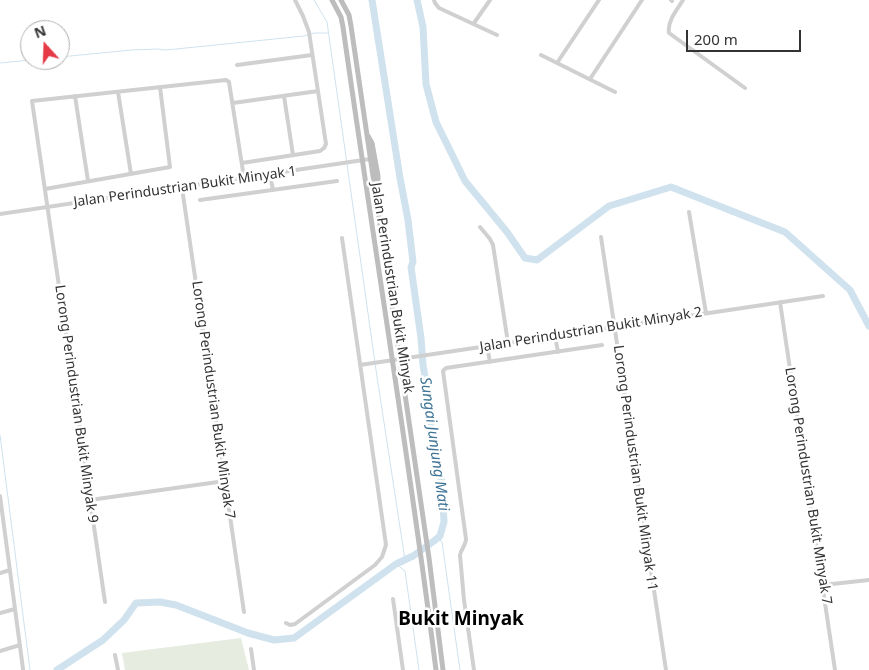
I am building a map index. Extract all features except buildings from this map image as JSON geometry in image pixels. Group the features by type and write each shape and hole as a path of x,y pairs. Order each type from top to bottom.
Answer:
{"main road":[{"name":"Jalan Perindustrian Bukit Minyak","path":"332,0 341,17 343,27 418,532 436,670"},
{"name":"Jalan Perindustrian Bukit Minyak","path":"342,0 349,15 425,529 443,670"},
{"path":"366,133 372,143 378,176 375,195"}],"street":[{"path":"242,163 320,151 326,144 309,34 295,0"},
{"path":"434,0 439,8 497,34"},
{"path":"474,23 490,0"},
{"path":"557,63 599,0"},
{"path":"590,80 642,0"},
{"path":"683,0 670,22 669,33 745,88"},
{"path":"237,65 312,55"},
{"path":"541,55 615,92"},
{"path":"88,181 75,96 226,80 230,82 244,178"},
{"path":"45,188 170,167 160,87"},
{"path":"233,103 318,91"},
{"path":"118,92 131,174"},
{"name":"Lorong Perindustrian Bukit Minyak 9","path":"75,96 32,101 105,602"},
{"path":"284,96 293,155"},
{"name":"Jalan Perindustrian Bukit Minyak 1","path":"0,214 370,159"},
{"path":"270,175 273,190"},
{"name":"Jalan Perindustrian Bukit Minyak 1","path":"200,200 337,181"},
{"name":"Lorong Perindustrian Bukit Minyak 7","path":"182,188 244,612"},
{"path":"689,212 706,313"},
{"path":"480,227 493,245 508,343"},
{"name":"Lorong Perindustrian Bukit Minyak 11","path":"601,237 666,670"},
{"path":"286,623 290,625 295,624 375,565 382,557 386,545 342,238"},
{"name":"Jalan Perindustrian Bukit Minyak 2","path":"360,365 823,296"},
{"name":"Lorong Perindustrian Bukit Minyak 7","path":"780,302 836,670"},
{"path":"555,336 558,352"},
{"path":"487,346 490,362"},
{"path":"474,670 460,555 466,542 445,369 602,346"},
{"path":"90,500 225,481"},
{"path":"0,498 2,532 10,570 23,669"},
{"path":"0,573 10,570"},
{"path":"823,585 869,580"},
{"path":"393,598 403,670"},
{"path":"0,613 15,609"},
{"path":"0,651 20,645"},
{"path":"251,649 254,670"},
{"path":"115,655 118,670"}],"shaded area":[{"path":"241,638 249,670 125,670 122,653"}],"waterway":[{"path":"314,0 327,22 405,560"},
{"name":"Sungai Junjung Mati","path":"57,670 103,640 124,620 136,603 160,602 176,605 248,633 274,640 294,638 396,564 413,556 440,536 444,522 442,484 431,428 411,267 413,262 408,220 372,0"},
{"path":"417,0 423,27 426,84 436,122 465,181 507,232 525,258 537,260 609,206 671,187 785,232 850,290 869,326"},
{"path":"70,56 132,50 166,50 328,33"},
{"path":"0,63 20,61"},
{"path":"0,435 30,670"},
{"path":"438,538 442,542 460,670"},
{"path":"396,564 405,571 419,670"}],"district":[{"name":"Bukit Minyak","path":"461,620"}]}
